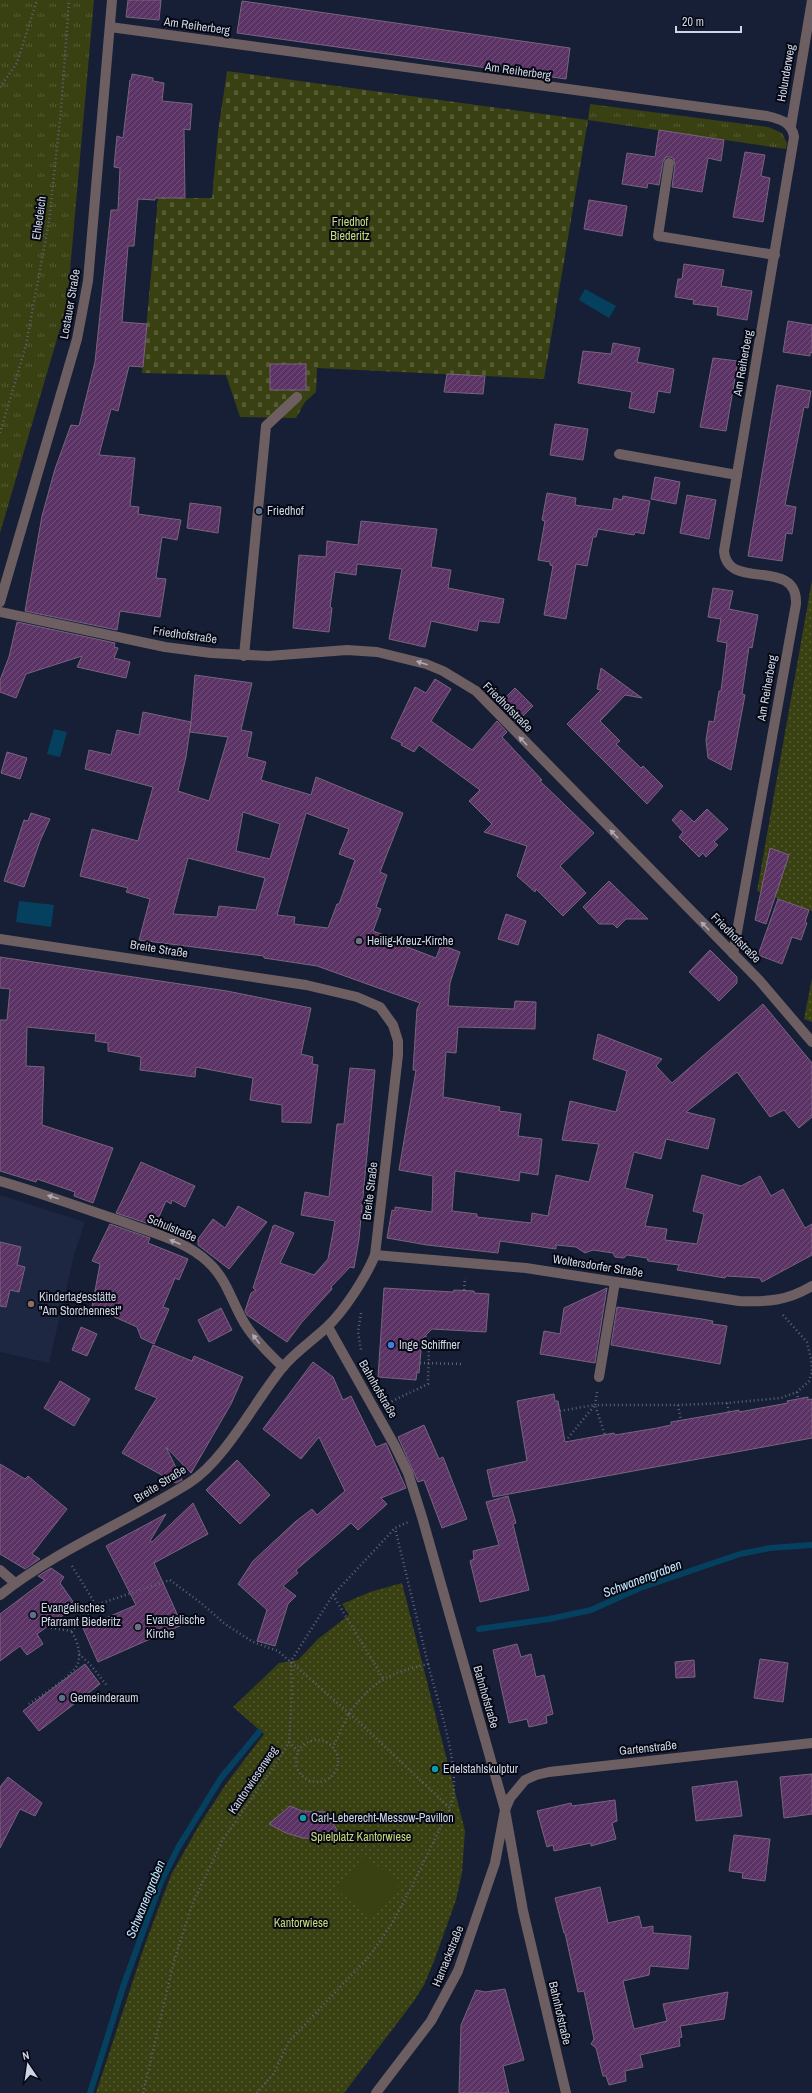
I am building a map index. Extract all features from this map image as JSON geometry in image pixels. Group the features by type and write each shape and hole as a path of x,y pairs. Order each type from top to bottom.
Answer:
{"street":[{"name":"Lostauer Straße","path":"0,602 77,339 84,310 88,281 112,0"},
{"name":"Holunderweg","path":"791,126 812,0"},
{"name":"Am Reiherberg","path":"110,27 570,91 767,116 784,121 791,126 794,137 724,551 726,561 729,566 737,571 784,580 794,591 796,600 733,954"},
{"path":"669,162 658,236 775,255"},
{"path":"244,656 266,426 298,397"},
{"path":"619,454 737,475"},
{"name":"Friedhofstraße","path":"0,612 164,646 244,656 347,650 377,652 426,664 460,681 476,691 759,980 812,1042"},
{"name":"Breite Straße","path":"0,939 306,985 357,996 380,1007 391,1021 396,1033 398,1055 375,1255 366,1276 328,1327 297,1352 283,1367 228,1443 191,1482 64,1552 15,1582 0,1595"},
{"name":"Schulstraße","path":"0,1181 66,1201 160,1235 192,1249 219,1273 245,1324 263,1348 283,1367"},
{"name":"Woltersdorfer Straße","path":"375,1255 526,1268 739,1301 771,1302 800,1293 812,1286"},
{"path":"599,1377 615,1282"},
{"name":"Bahnhofstraße","path":"328,1327 395,1446 408,1474 422,1517 505,1810 523,1910 566,2093"},
{"path":"0,1570 15,1582"},
{"name":"Gartenstraße","path":"505,1810 516,1789 525,1780 536,1775 812,1743"},
{"name":"Harnackstraße","path":"376,2093 431,2021 458,1971 495,1863 505,1810"}],"path":[{"path":"0,87 17,63 37,0"},
{"name":"Ehledeich","path":"0,433 26,345 49,221 61,110 69,0"},
{"path":"458,1276 465,1276"},
{"path":"560,1411 595,1405 678,1405 728,1403 780,1398 796,1392 811,1382 812,1372 807,1342 771,1302"},
{"path":"362,1307 358,1332 362,1355"},
{"path":"383,1399 386,1404 428,1384 429,1343 425,1335"},
{"path":"420,1363 464,1364"},
{"path":"599,1377 595,1405 605,1435"},
{"path":"796,1392 798,1399"},
{"path":"728,1403 729,1412"},
{"path":"568,1438 595,1405"},
{"path":"678,1405 681,1421"},
{"path":"291,1661 333,1595 395,1528 422,1517"},
{"path":"257,2093 274,2073 289,2041 368,1958 383,1936 409,1892 454,1798 451,1758 395,1528"},
{"path":"64,1552 96,1605"},
{"path":"71,1631 96,1605 170,1580 202,1603 225,1624 253,1642 278,1651 291,1661 450,1808"},
{"path":"333,1595 383,1678"},
{"path":"29,1704 67,1676 77,1666 79,1654 77,1640 71,1631 51,1628"},
{"path":"79,1654 89,1663 108,1687"},
{"name":"Kantorwiesenweg","path":"143,2093 174,1960 192,1905 222,1841 279,1759 289,1742 292,1692 291,1661"},
{"path":"333,1747 348,1713 365,1693 383,1678 402,1670 428,1664"},
{"path":"315,1740 328,1742 337,1753 338,1767 330,1779 316,1783 303,1777 298,1771 296,1764 298,1750 308,1742 315,1740"},
{"path":"289,1742 298,1750"}],"shaded area":[{"path":"585,289 616,306 609,318 579,300"},
{"path":"54,729 67,732 60,757 47,754"},
{"path":"19,901 54,905 51,927 16,922"},
{"name":"Kindertagesstätte \"Am Storchennest\"","path":"0,1195 85,1222 74,1255 49,1363 0,1352"}],"green space":[{"path":"0,0 94,0 67,305 0,533"},
{"name":"Friedhof Biederitz","path":"227,71 588,120 544,379 317,368 316,392 305,402 296,418 240,417 226,375 142,373 158,198 212,198 218,132"},
{"path":"590,104 768,127 782,133 787,143 786,149 588,120"},
{"path":"812,580 812,911 757,891"},
{"path":"812,978 812,1022 804,1019"},
{"name":"Kantorwiese","path":"402,1583 465,1831 462,1873 456,1900 424,1985 414,2001 344,2093 96,2093 144,1947 171,1875 198,1827 226,1784 264,1734 233,1707 279,1663 298,1660 318,1639 349,1615 342,1604 370,1592"},
{"path":"364,1855 400,1884 372,1918 337,1890"}],"building":[{"path":"128,0 161,0 159,20 126,17"},
{"path":"242,1 570,48 566,79 237,33"},
{"path":"132,74 153,78 153,81 164,83 162,101 192,104 190,130 184,129 185,198 155,198 155,200 138,199 134,246 128,246 122,322 147,324 143,367 129,366 118,411 111,409 99,455 135,458 130,506 139,507 138,514 181,520 177,540 162,537 156,578 166,579 160,617 120,611 117,630 25,611 42,516 55,469 71,425 79,426 95,362 111,210 118,210 120,168 114,167 117,136 123,138"},
{"path":"659,130 724,140 721,161 708,158 702,192 672,187 675,164 673,158 670,157 666,157 663,162 659,185 648,183 647,188 622,184 627,153 655,157"},
{"path":"745,152 765,155 761,176 770,178 763,222 733,217"},
{"path":"589,200 627,206 622,236 584,229"},
{"path":"684,264 724,270 721,286 752,291 747,320 717,315 718,307 693,304 694,300 675,297 678,279 682,279"},
{"path":"788,321 812,325 812,353 810,352 810,356 783,352"},
{"path":"613,343 640,348 637,362 674,369 670,393 658,391 654,413 629,408 632,392 578,383 583,351 611,354"},
{"path":"713,358 738,361 726,431 700,427"},
{"path":"270,364 306,364 306,390 270,390"},
{"path":"447,374 485,376 483,394 444,392"},
{"path":"777,385 811,391 808,408 804,407 785,505 796,507 792,534 786,533 782,561 748,556"},
{"path":"555,424 588,429 583,460 550,455"},
{"path":"655,477 680,482 676,504 651,499"},
{"path":"547,493 576,498 575,505 612,510 614,498 622,500 623,496 650,501 644,534 635,532 634,535 598,529 596,537 593,537 587,566 576,564 566,619 544,615 553,566 550,565 550,562 538,560 545,521 542,520"},
{"path":"687,495 716,500 709,539 680,533"},
{"path":"190,503 221,507 218,533 187,528"},
{"path":"361,521 437,529 431,567 451,570 448,588 504,599 499,623 479,621 477,631 431,621 425,647 389,639 402,569 357,564 356,575 335,572 330,607 332,608 329,632 293,628 299,555 326,557 327,541 358,545"},
{"path":"713,588 733,591 729,609 758,615 752,648 749,647 742,694 745,695 731,770 708,758 706,740 709,721 714,722 719,691 721,691 727,643 717,641 721,619 708,617"},
{"path":"17,622 115,643 114,647 118,648 114,658 130,662 126,678 77,667 82,656 26,674 16,698 0,692 0,680 9,657"},
{"path":"601,668 642,698 625,695 600,721 620,741 616,744 641,768 643,766 663,786 647,804 567,724 601,690 597,689"},
{"path":"195,675 252,683 241,730 252,732 247,757 266,762 261,780 311,795 316,777 403,813 380,872 387,875 376,907 381,909 373,931 395,939 394,942 436,958 441,945 460,952 450,983 448,1006 514,1009 515,1001 536,1002 535,1029 458,1027 456,1053 446,1052 443,1097 500,1107 499,1111 521,1114 518,1136 542,1139 538,1175 520,1172 519,1181 455,1171 452,1211 477,1214 477,1217 531,1223 532,1213 548,1216 556,1175 589,1182 599,1144 562,1140 570,1101 616,1112 627,1071 593,1059 598,1034 662,1059 656,1066 672,1083 763,1004 812,1063 812,1117 799,1128 784,1110 770,1117 737,1072 686,1112 715,1119 708,1149 666,1139 661,1159 634,1152 625,1188 653,1195 645,1226 667,1229 665,1240 697,1244 704,1214 693,1211 702,1175 741,1186 760,1176 771,1196 783,1189 805,1228 812,1224 812,1255 762,1282 760,1278 726,1276 725,1278 677,1270 679,1265 648,1261 647,1258 627,1255 624,1258 615,1257 613,1253 593,1250 585,1253 576,1247 556,1245 556,1249 500,1241 498,1253 427,1245 387,1238 392,1210 395,1211 395,1207 432,1212 433,1176 399,1170 416,1070 413,1070 417,1009 420,1003 317,966 264,958 264,956 139,940 150,899 126,892 128,888 80,876 92,829 138,841 153,787 85,769 89,750 111,755 117,730 139,735 143,712 191,722","holes":["191,722 190,732 228,737 209,801 178,791 186,757","243,812 280,824 270,859 236,851","306,813 349,829 339,854 355,860 339,904 337,904 328,928 294,924 295,917 277,915","188,858 265,878 256,910 219,906 217,917 173,914"]},
{"path":"435,679 451,689 431,721 472,750 497,721 507,732 502,737 542,780 540,781 594,833 560,866 586,893 563,916 536,889 535,892 517,876 527,846 484,832 492,824 469,801 480,790 419,745 414,752 401,745 402,743 391,738 415,687 426,693"},
{"path":"515,688 533,706 516,723 505,711 507,708 501,702"},
{"path":"7,752 27,758 20,779 1,773"},
{"path":"707,809 728,829 714,842 718,845 706,857 703,853 699,857 679,837 683,832 672,820 681,810 694,822"},
{"path":"31,813 50,819 40,841 24,887 4,881 24,820 28,821"},
{"path":"770,848 789,855 766,924 755,920"},
{"path":"609,881 648,919 626,919 617,928 613,924 599,924 583,907"},
{"path":"778,899 809,910 805,922 807,923 801,940 792,937 782,964 758,955"},
{"path":"506,914 526,921 518,945 498,939"},
{"path":"710,950 737,977 737,983 719,1001 689,972"},
{"path":"0,957 227,991 311,1008 301,1054 313,1057 312,1064 318,1065 311,1123 282,1122 282,1105 250,1100 253,1078 196,1067 195,1077 140,1070 141,1057 108,1051 108,1043 95,1041 96,1034 27,1027 26,1066 44,1067 42,1125 113,1148 93,1203 74,1196 75,1192 37,1179 36,1182 0,1171 0,1020 7,1020 10,989 0,988"},
{"path":"350,1068 375,1070 359,1239 354,1268 350,1267 331,1287 332,1289 302,1322 287,1342 247,1315 245,1311 251,1293 256,1290 253,1288 273,1226 275,1225 294,1233 280,1263 314,1275 328,1259 335,1221 301,1215 305,1192 329,1197 337,1124 344,1124"},
{"path":"141,1162 195,1186 185,1207 172,1200 171,1204 166,1201 155,1226 116,1213"},
{"path":"238,1206 267,1222 229,1269 198,1245 198,1239 213,1219 225,1228"},
{"path":"110,1224 150,1238 148,1243 188,1259 179,1280 175,1278 163,1307 169,1309 154,1344 141,1338 137,1327 92,1307 100,1264 92,1261"},
{"path":"0,1242 21,1247 17,1265 25,1267 19,1292 10,1290 6,1307 0,1306"},
{"path":"384,1288 453,1292 454,1290 474,1291 474,1293 489,1294 486,1332 432,1329 422,1339 419,1373 417,1372 416,1380 378,1377"},
{"path":"607,1288 595,1363 540,1354 544,1331 560,1334 564,1308"},
{"path":"617,1307 702,1319 713,1321 712,1324 727,1326 720,1364 611,1345"},
{"path":"221,1308 232,1330 209,1342 198,1320"},
{"path":"81,1327 97,1334 87,1356 72,1350"},
{"path":"153,1345 192,1361 194,1356 243,1377 231,1404 191,1473 166,1447 182,1480 176,1483 122,1453 157,1398 135,1389"},
{"path":"313,1362 333,1377 343,1400 351,1396 376,1447 386,1443 406,1488 381,1498 387,1504 358,1530 351,1523 296,1570 298,1573 283,1586 296,1596 288,1604 275,1646 257,1641 267,1610 238,1584 253,1561 295,1522 312,1509 317,1515 345,1491 319,1437 301,1459 263,1429"},
{"path":"60,1381 90,1399 74,1426 44,1408"},
{"path":"554,1394 555,1401 558,1401 565,1442 614,1433 615,1435 657,1428 671,1425 671,1422 739,1410 739,1412 788,1403 787,1401 808,1397 808,1400 812,1399 812,1438 493,1497 487,1470 527,1461 517,1401"},
{"path":"424,1425 439,1459 443,1457 467,1519 442,1528 424,1480 418,1482 398,1437"},
{"path":"237,1460 270,1495 240,1524 206,1490"},
{"path":"0,1464 25,1479 28,1476 67,1509 32,1554 40,1559 25,1569 0,1554"},
{"path":"508,1496 516,1523 513,1524 529,1590 480,1602 470,1561 474,1559 473,1551 499,1545 486,1502"},
{"path":"193,1503 208,1534 154,1563 182,1625 98,1662 83,1628 136,1605 106,1546 166,1514 150,1541 152,1542"},
{"name":"Evangelisches Pfarramt Biederitz","path":"51,1568 64,1577 60,1583 76,1606 37,1634 43,1644 27,1655 20,1646 0,1661 0,1614 45,1580 38,1576"},
{"path":"517,1644 521,1657 531,1654 536,1677 544,1675 553,1714 546,1716 547,1723 529,1727 527,1719 509,1723 493,1650"},
{"path":"760,1659 788,1663 783,1702 754,1698"},
{"path":"694,1660 695,1677 676,1678 675,1662"},
{"name":"Gemeinderaum","path":"85,1664 100,1684 39,1731 23,1711"},
{"path":"812,1774 812,1814 784,1818 780,1777"},
{"path":"8,1777 42,1803 35,1816 20,1809 0,1848 0,1787"},
{"path":"737,1781 742,1816 696,1821 692,1787"},
{"path":"615,1800 617,1821 612,1823 616,1839 591,1846 591,1843 554,1851 553,1845 547,1847 537,1811 571,1803 572,1806"},
{"name":"Carl-Leberecht-Messow-Pavillon","path":"290,1806 302,1811 326,1812 340,1835 321,1839 303,1838 286,1833 269,1824"},
{"path":"734,1835 770,1839 765,1881 742,1878 743,1873 729,1871"},
{"path":"600,1887 608,1923 639,1916 642,1928 653,1926 653,1933 691,1936 688,1969 650,1966 649,1975 623,1981 634,2029 667,2021 663,2004 728,1992 724,2019 680,2026 682,2037 679,2038 680,2046 640,2055 643,2067 625,2071 626,2081 609,2085 606,2076 603,2076 596,2048 591,2044 594,2039 584,1991 578,1992 565,1933 555,1898"},
{"path":"505,1989 524,2060 503,2066 509,2093 459,2093 461,2025 476,1990 485,1992"}],"waterway":[{"name":"Schwanengraben","path":"479,1629 549,1619 591,1610 640,1588 740,1554 770,1548 812,1545"},
{"name":"Schwanengraben","path":"90,2093 124,1984 161,1882 179,1846 221,1778 259,1732"}],"place":[{"name":"Friedhof","path":"259,511"},
{"name":"Heilig-Kreuz-Kirche","path":"359,941"},
{"name":"Kindertagesstätte \"Am Storchennest\"","path":"31,1304"},
{"name":"Inge Schiffner","path":"391,1345"},
{"name":"Evangelisches Pfarramt Biederitz","path":"33,1615"},
{"name":"Evangelische Kirche","path":"138,1627"},
{"name":"Gemeinderaum","path":"62,1698"},
{"name":"Edelstahlskulptur","path":"435,1769"},
{"name":"Carl-Leberecht-Messow-Pavillon","path":"303,1818"}],"park label":[{"name":"Spielplatz Kantorwiese","path":"361,1837"}]}
